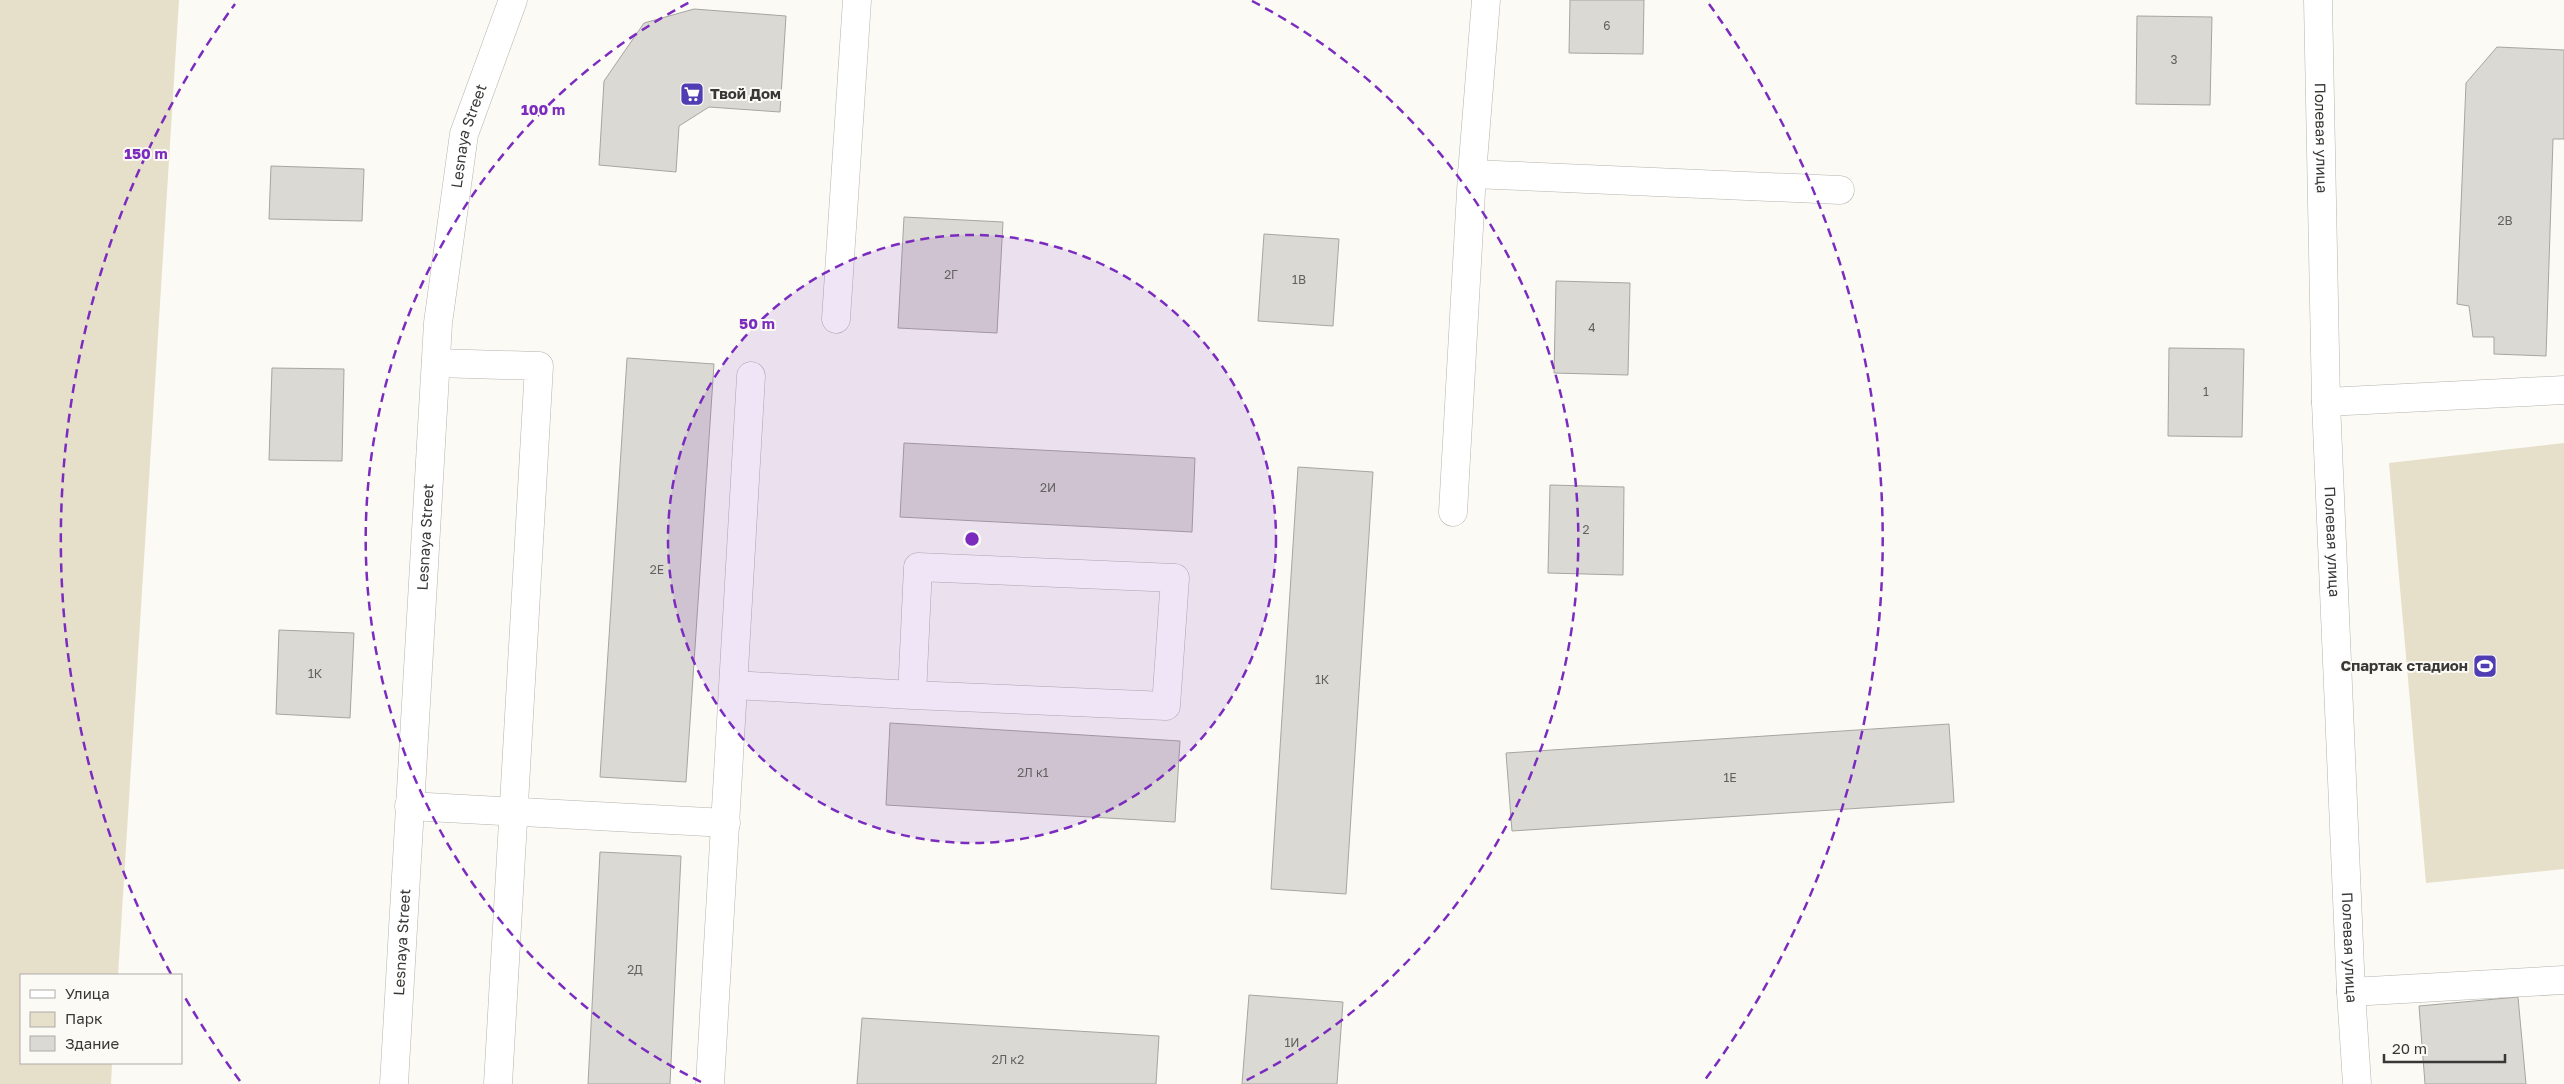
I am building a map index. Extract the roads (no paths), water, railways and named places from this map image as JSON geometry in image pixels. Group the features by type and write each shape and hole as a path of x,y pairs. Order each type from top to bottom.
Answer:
{"street":[{"name":"Lesnaya Street","path":"394,1084 438,323 464,134 513,0"},
{"path":"836,319 857,0"},
{"path":"1453,512 1472,174 1486,0"},
{"name":"Полевая улица","path":"2318,0 2326,402 2351,992 2358,1084"},
{"path":"1472,174 1840,190"},
{"path":"436,363 539,366 498,1084"},
{"path":"710,1084 751,376"},
{"path":"2326,402 2564,390"},
{"path":"734,685 912,695 1166,706 1176,578 918,567 912,695"},
{"path":"409,806 726,823"},
{"path":"2351,992 2564,980"}],"place":[{"name":"Твой Дом","path":"692,94"},
{"name":"Спартак стадион","path":"2485,666"}]}
